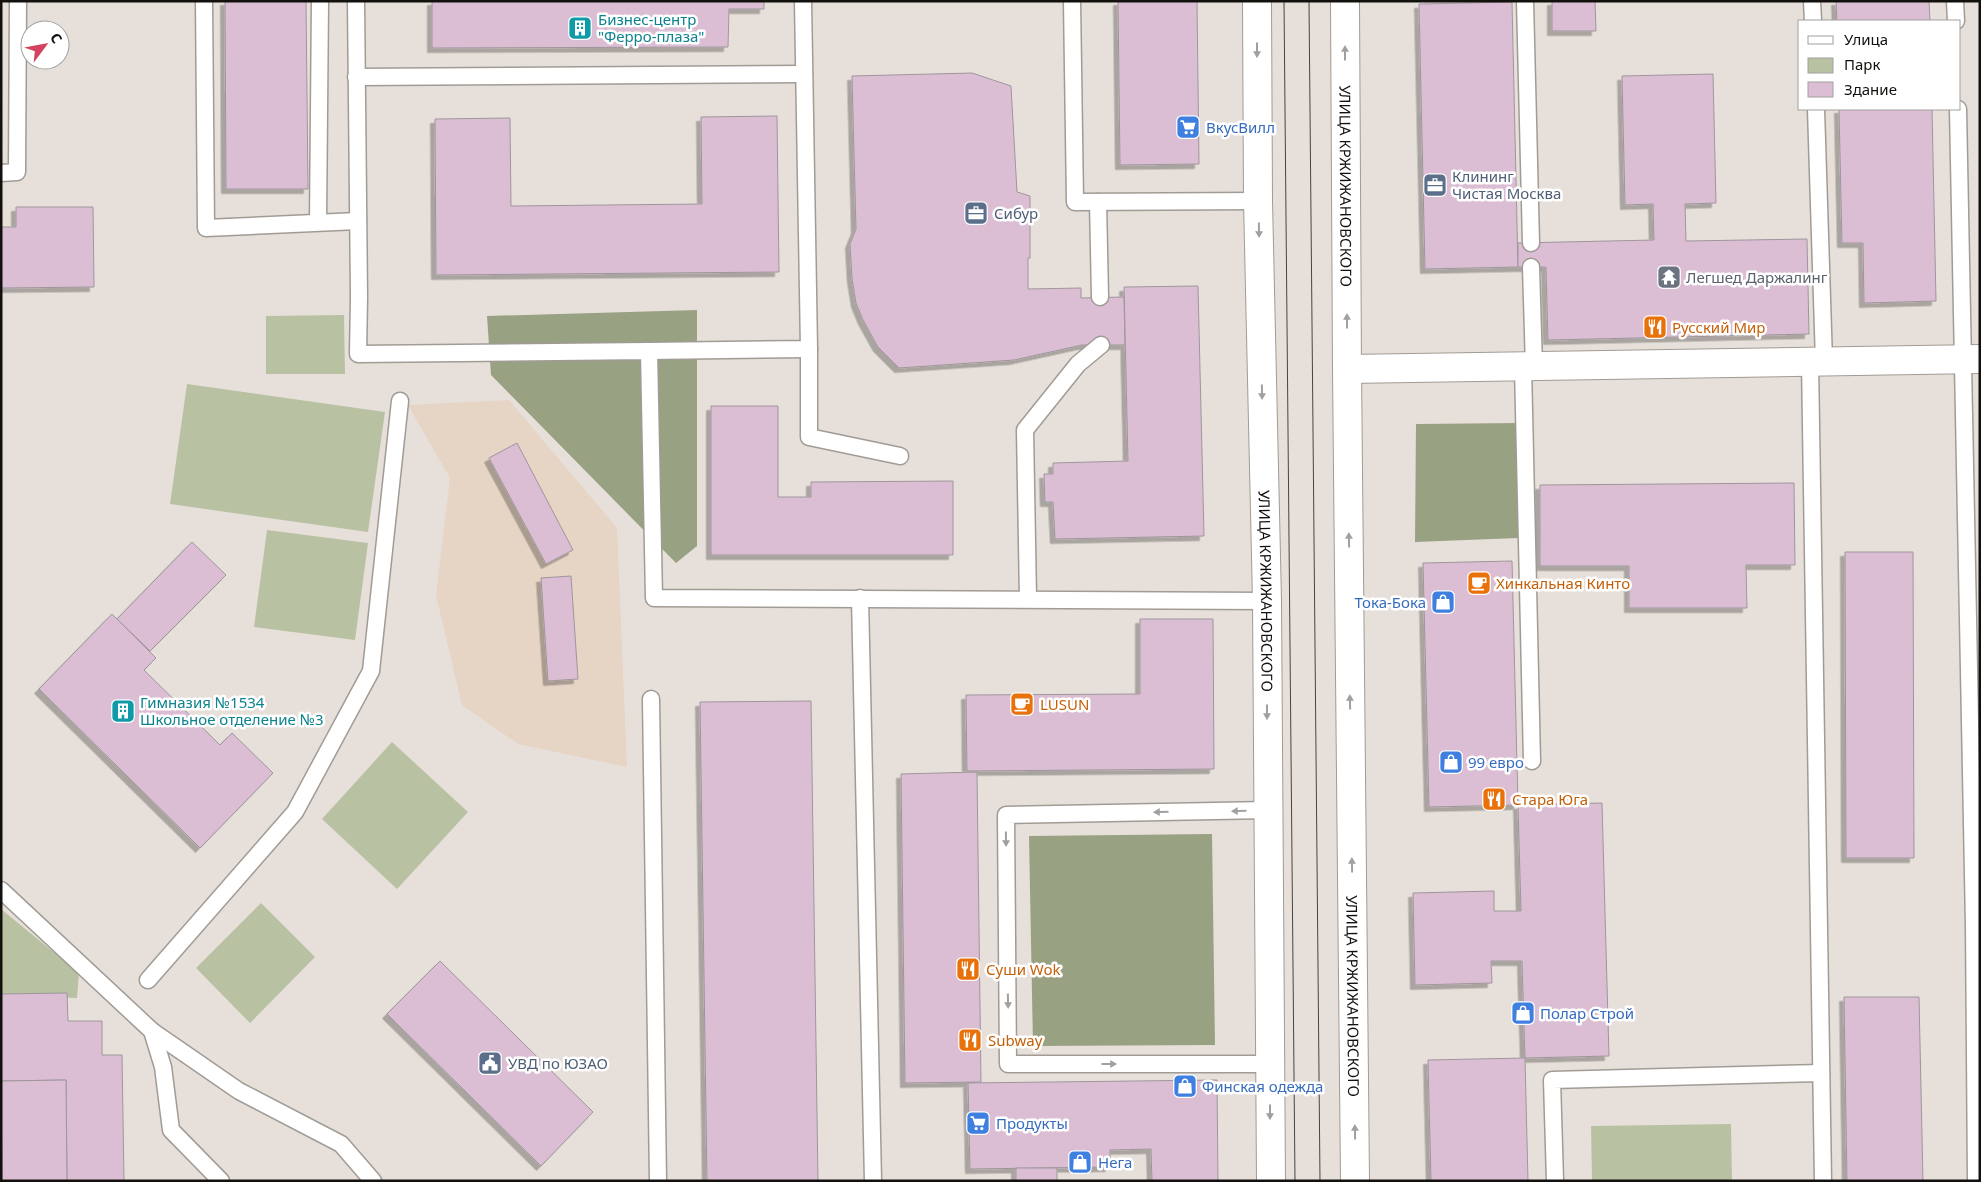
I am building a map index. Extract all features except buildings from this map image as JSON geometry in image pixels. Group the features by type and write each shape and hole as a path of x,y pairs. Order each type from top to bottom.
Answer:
{"street":[{"name":"УЛИЦА КРЖИЖАНОВСКОГО","path":"1257,1 1258,201 1267,600 1270,1181"},
{"name":"УЛИЦА КРЖИЖАНОВСКОГО","path":"1345,1 1356,1181"},
{"path":"1347,370 1972,359"}],"lane":[{"path":"1,173 17,172 18,1"},
{"path":"204,1 206,228 358,221"},
{"path":"318,222 320,1"},
{"path":"356,1 358,354 809,349"},
{"path":"803,1 810,437 900,456"},
{"path":"1072,1 1075,202 1258,201"},
{"path":"1525,1 1531,243"},
{"path":"1812,1 1813,20"},
{"path":"1955,1 1956,20"},
{"path":"356,77 804,74"},
{"path":"1816,110 1823,1181"},
{"path":"1958,110 1972,359 1976,1181"},
{"path":"1098,202 1100,297"},
{"path":"1531,267 1529,367 1532,761"},
{"path":"1028,599 1025,430 1078,364 1101,345"},
{"path":"649,351 654,598 1267,600"},
{"path":"148,980 295,812 371,671 400,401"},
{"path":"860,598 873,1181"},
{"path":"651,699 658,1181"},
{"path":"1268,810 1006,815 1008,1064 1270,1064"},
{"path":"1,890 152,1031 239,1091 342,1144 373,1181"},
{"path":"152,1031 163,1067 171,1130 221,1181"},
{"path":"1555,1181 1552,1080 1822,1073"}],"shaded area":[{"path":"509,400 617,528 627,767 518,744 462,705 436,595 450,478 408,405"}],"green space":[{"path":"697,310 697,546 676,563 491,375 487,316"},
{"path":"344,315 345,374 266,374 266,316"},
{"path":"187,384 385,412 368,532 170,504"},
{"path":"1518,423 1518,538 1415,542 1416,424"},
{"path":"267,530 368,543 355,640 254,627"},
{"path":"392,742 468,812 397,889 322,819"},
{"path":"1212,834 1215,1045 1033,1046 1029,836"},
{"path":"261,903 315,957 250,1023 196,968"},
{"path":"1,909 79,973 77,998 1,995"},
{"path":"1731,1124 1732,1181 1592,1181 1591,1126"}],"tram line":[{"path":"1284,1 1295,1181"},
{"path":"1309,1 1320,1181"}],"place":[{"name":"Бизнес-центр \"Ферро-плаза\"","path":"580,28"},
{"name":"ВкусВилл","path":"1188,127"},
{"name":"Клининг Чистая Москва","path":"1435,185"},
{"name":"Сибур","path":"976,213"},
{"name":"Легшед Даржалинг","path":"1669,277"},
{"name":"Русский Мир","path":"1655,327"},
{"name":"Хинкальная Кинто","path":"1479,583"},
{"name":"Тока-Бока","path":"1443,602"},
{"name":"LUSUN","path":"1022,704"},
{"name":"Гимназия №1534 Школьное отделение №3","path":"123,711"},
{"name":"99 евро","path":"1451,762"},
{"name":"Стара Юга","path":"1494,799"},
{"name":"Суши Wok","path":"968,969"},
{"name":"Полар Строй","path":"1523,1013"},
{"name":"Subway","path":"970,1040"},
{"name":"УВД по ЮЗАО","path":"490,1063"},
{"name":"Финская одежда","path":"1185,1086"},
{"name":"Продукты","path":"978,1123"},
{"name":"Нега","path":"1080,1162"}]}
